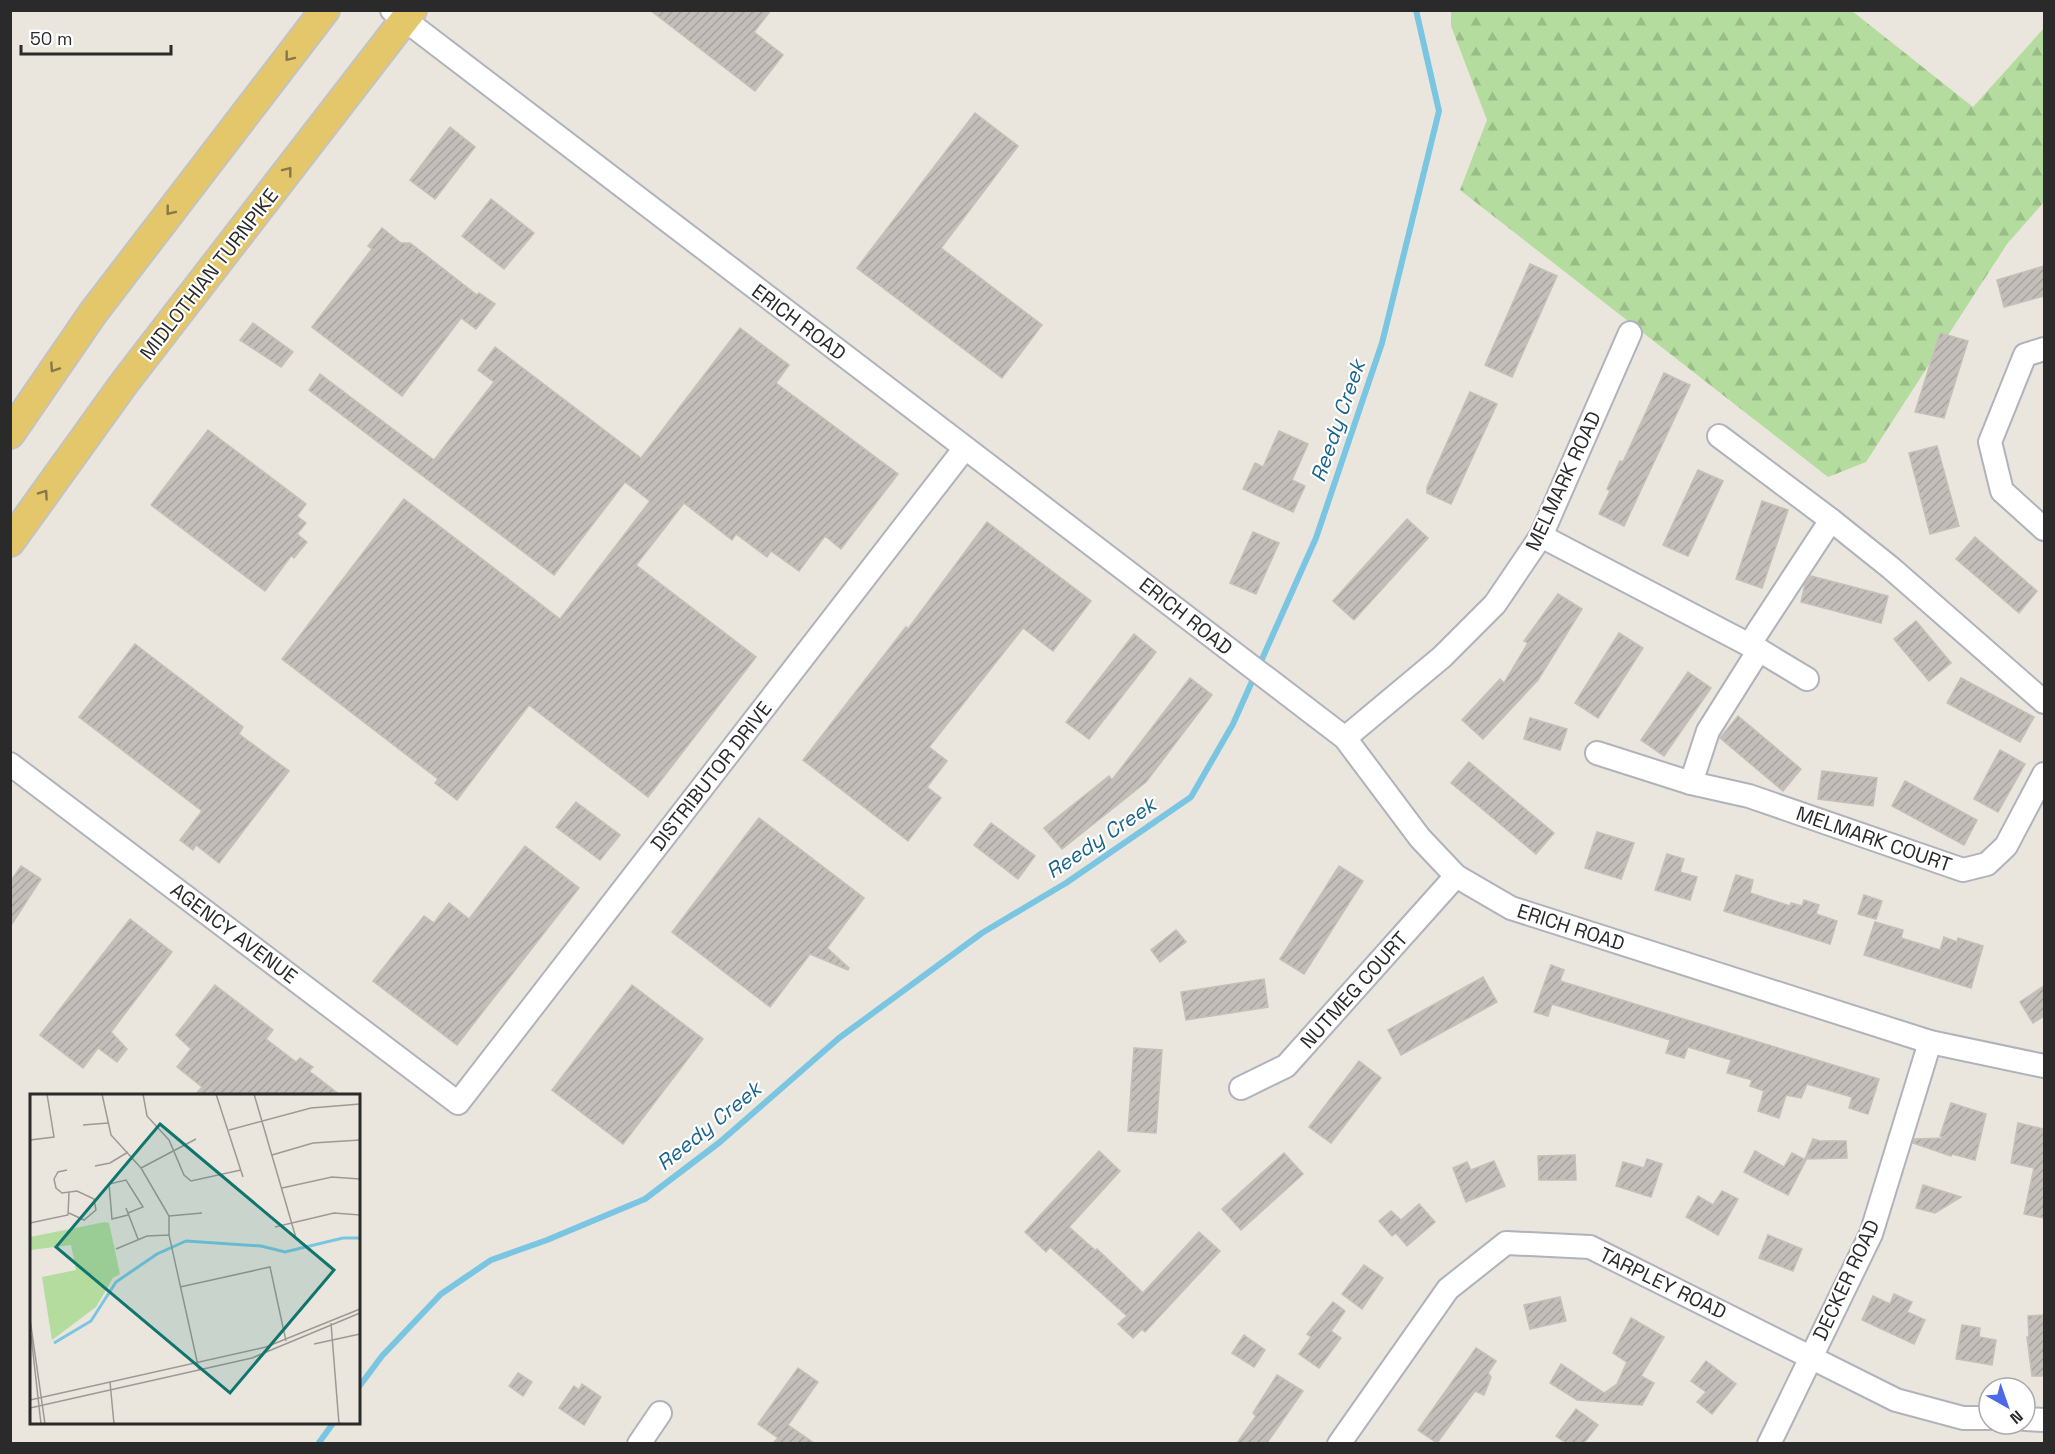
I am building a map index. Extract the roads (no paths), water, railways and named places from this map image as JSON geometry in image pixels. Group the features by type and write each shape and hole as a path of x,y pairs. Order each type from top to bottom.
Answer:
{"main road":[{"path":"10,434 93,313 325,10"},
{"name":"MIDLOTHIAN TURNPIKE","path":"10,542 132,373 403,14"}],"street":[{"name":"ERICH ROAD","path":"403,14 1345,738 1420,838 1456,876 1511,908 1929,1042 2044,1066"},
{"name":"MELMARK ROAD","path":"1345,738 1440,658 1495,604 1541,536 1630,333"},
{"path":"2044,349 2025,355 1990,442 2002,491 2044,529"},
{"path":"1719,436 1891,568 2044,700"},
{"name":"DISTRIBUTOR DRIVE","path":"458,1103 965,448"},
{"path":"1692,783 1708,731 1754,648 1831,520"},
{"path":"1541,536 1754,648 1807,680"},
{"name":"MELMARK COURT","path":"1597,753 1692,783 1749,796 1963,870 1987,864 2006,846 2044,774"},
{"name":"AGENCY AVENUE","path":"10,764 458,1103"},
{"name":"NUTMEG COURT","path":"1241,1088 1286,1066 1456,876"},
{"name":"DECKER ROAD","path":"1769,1443 1870,1234 1929,1042"},
{"name":"TARPLEY ROAD","path":"1339,1443 1448,1289 1506,1243 1590,1246 1896,1400 1963,1418 1977,1418"},
{"path":"639,1443 660,1413"}],"waterway":[{"name":"Reedy Creek","path":"360,1385 382,1356 441,1294 491,1260 547,1240 645,1199 720,1142 839,1038 982,933 1066,883 1191,797 1233,724 1316,538 1382,343 1439,111 1416,10"},
{"name":"Reedy Creek","path":"318,1444 333,1424"}]}
